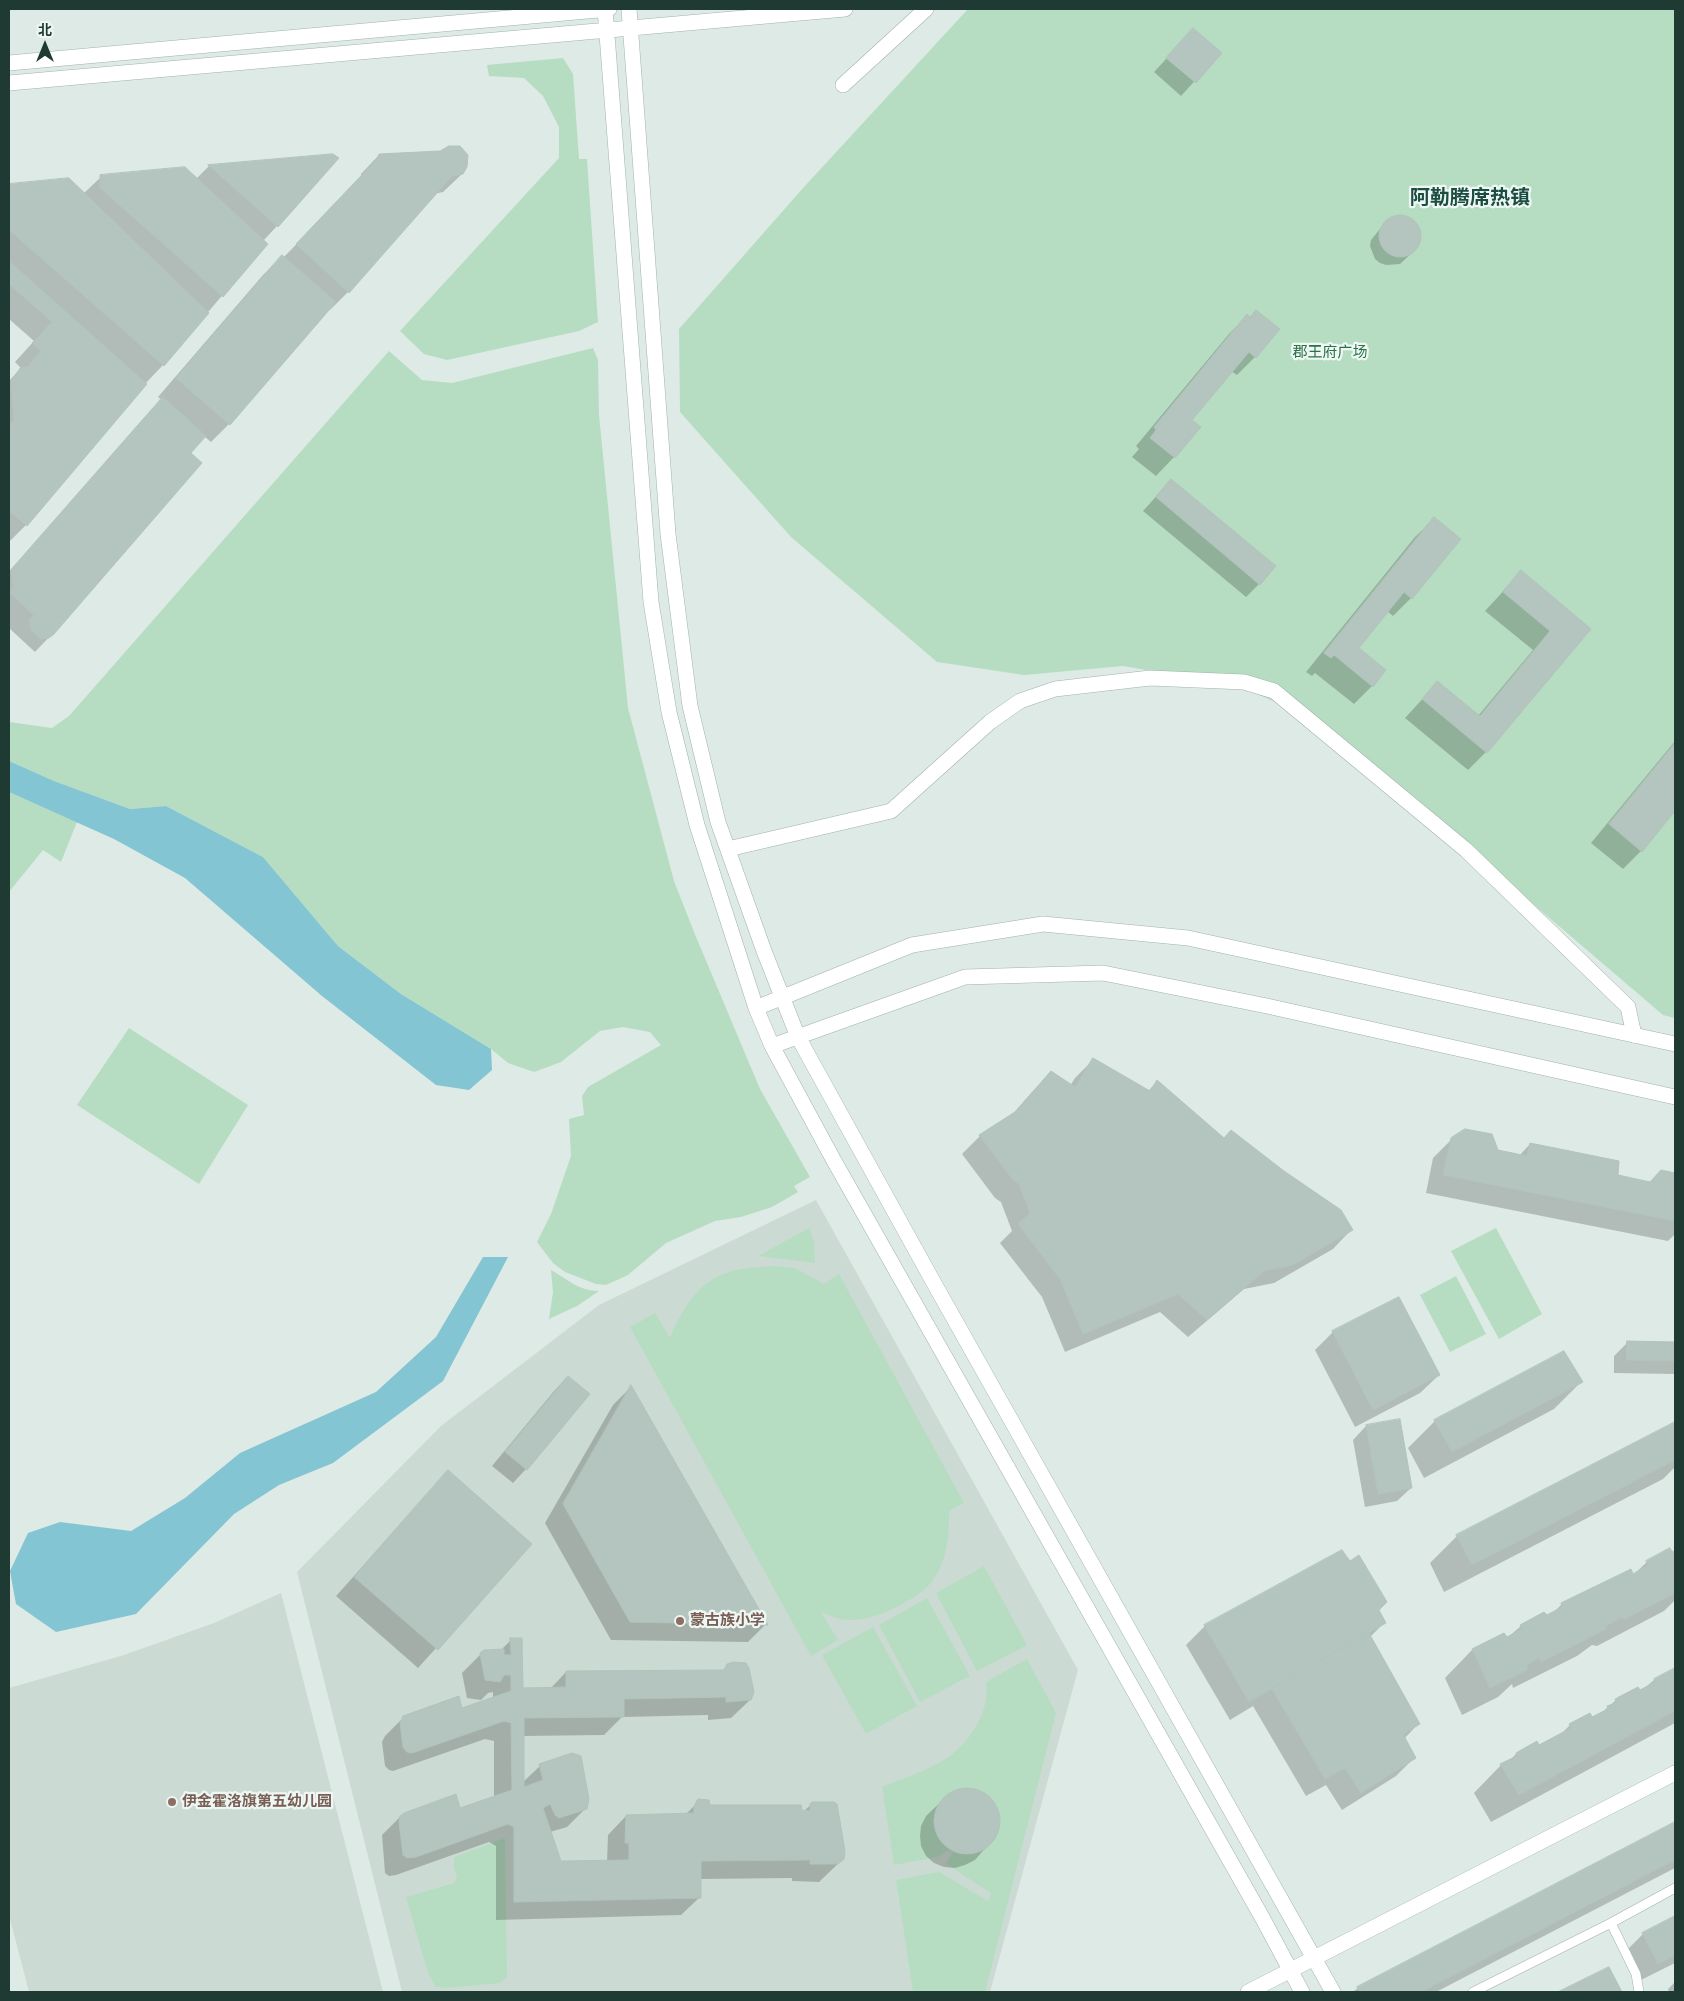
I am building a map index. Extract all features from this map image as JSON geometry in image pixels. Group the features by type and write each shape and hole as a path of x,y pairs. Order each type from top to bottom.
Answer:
{"street":[{"path":"605,9 650,602 669,712 697,825 756,1008 772,1046 833,1159 1302,1992"},
{"path":"9,63 609,9"},
{"path":"629,9 668,534 690,706 718,822 782,999 798,1037 935,1285 1333,1992"},
{"path":"9,83 845,9"},
{"path":"843,85 926,9"},
{"path":"728,849 890,811 990,722 1020,701 1055,689 1150,678 1244,682 1274,691 1466,850 1628,1008 1634,1035"},
{"path":"756,1008 912,945 1043,924 1188,938 1675,1044"},
{"path":"772,1046 965,977 1104,972 1675,1096"},
{"path":"1248,1992 1675,1773"}],"lane":[{"path":"1473,1992 1612,1923 1675,1888"},
{"path":"1612,1923 1636,1974 1639,1992"}],"shaded area":[{"name":"蒙古族小学","path":"816,1200 1078,1670 990,1992 402,1992 297,1572 441,1426 599,1305"},
{"name":"伊金霍洛旗第五幼儿园","path":"281,1593 383,1992 29,1992 9,1915 9,1688 124,1655 214,1623"}],"green space":[{"name":"郡王府广场","path":"968,9 1675,9 1675,1018 1663,1015 1319,721 1236,685 1123,666 1024,675 937,662 791,537 680,412 679,329 804,187"},
{"path":"563,58 573,74 579,159 587,159 598,322 579,331 447,360 424,354 400,331 559,158 559,127 543,96 524,78 489,76 487,65"},
{"path":"593,348 598,360 599,415 628,708 674,881 760,1089 810,1177 794,1186 798,1192 772,1207 741,1217 715,1221 666,1243 628,1275 606,1285 596,1284 565,1272 553,1263 537,1242 551,1214 571,1156 569,1119 584,1115 582,1096 588,1087 661,1045 650,1032 623,1027 600,1031 561,1062 534,1072 508,1063 491,1049 401,994 338,946 263,857 166,806 130,809 54,781 9,761 9,722 52,728 69,716 389,351 422,380 452,383"},
{"path":"9,792 77,822 61,862 43,850 9,892"},
{"path":"129,1028 248,1105 199,1184 77,1105"},
{"path":"809,1228 814,1242 815,1263 758,1256"},
{"path":"1496,1228 1542,1314 1499,1339 1451,1251"},
{"path":"775,1266 795,1268 824,1284 839,1274 964,1503 949,1511 949,1531 942,1563 938,1572 925,1589 899,1606 870,1617 847,1620 821,1612 838,1640 811,1656 630,1327 655,1313 670,1338 688,1304 709,1282 721,1275 737,1270"},
{"path":"551,1270 579,1287 599,1291 577,1306 549,1319 553,1292"},
{"path":"1456,1276 1486,1334 1450,1352 1420,1295"},
{"path":"984,1566 1027,1645 977,1671 936,1593"},
{"path":"927,1598 970,1676 920,1702 879,1625"},
{"path":"873,1627 917,1706 866,1734 822,1655"},
{"path":"1027,1659 1056,1713 985,1992 913,1992 896,1880 939,1872 988,1901 991,1893 946,1864 953,1852 948,1850 938,1857 894,1865 882,1787 935,1765 958,1749 967,1739 981,1716 986,1700 986,1682"},
{"path":"505,1838 507,1977 500,1983 446,1988 436,1987 428,1973 406,1897 454,1883 457,1877 454,1868 454,1857"}],"water":[{"path":"9,761 54,781 130,809 166,806 263,857 338,946 401,994 491,1049 492,1070 469,1090 436,1085 322,996 185,878 114,839 9,792"},
{"path":"483,1257 508,1257 443,1381 333,1463 279,1485 234,1514 136,1614 56,1632 16,1604 10,1571 28,1533 60,1522 131,1531 185,1498 240,1453 376,1392 436,1337"}],"building":[{"path":"1193,28 1222,53 1196,83 1166,58"},
{"path":"449,146 460,146 468,155 467,167 463,174 452,176 349,293 296,244 378,158 379,154 440,151"},
{"path":"333,154 339,158 278,227 208,165"},
{"path":"185,167 268,244 223,297 100,188 100,175"},
{"path":"69,178 209,313 164,366 9,230 9,184"},
{"path":"1404,215 1412,218 1418,224 1421,236 1418,248 1412,254 1396,257 1388,254 1382,248 1379,232 1382,224 1388,218"},
{"path":"282,255 336,302 230,425 176,378"},
{"path":"9,261 147,384 27,526 9,511 9,423 14,422 11,381 21,367 27,367 41,351 32,343 52,322 9,284"},
{"path":"1256,310 1280,329 1256,358 1249,352 1192,420 1201,427 1175,458 1150,438 1156,430 1154,427 1247,314 1250,317"},
{"path":"163,397 206,436 191,453 202,463 54,634 10,593 13,587 11,570"},
{"path":"1171,479 1276,566 1260,585 1156,497"},
{"path":"1434,517 1461,539 1412,599 1404,592 1359,648 1386,670 1373,687 1334,655 1331,658 1324,653"},
{"path":"1521,570 1591,629 1487,753 1422,699 1437,681 1480,716 1550,631 1503,592"},
{"path":"34,615 54,634 49,638 40,639 31,630 29,621"},
{"path":"1675,743 1675,811 1642,852 1609,824"},
{"path":"1093,1058 1150,1091 1157,1080 1224,1138 1231,1130 1284,1171 1341,1210 1353,1230 1293,1265 1264,1271 1207,1320 1178,1294 1083,1334 1060,1279 1018,1224 1030,1213 1019,1184 1013,1180 979,1135 1015,1112 1051,1071 1075,1087"},
{"path":"1465,1129 1492,1134 1498,1150 1527,1156 1530,1143 1619,1161 1618,1175 1650,1182 1661,1170 1675,1173 1675,1221 1443,1175 1451,1138"},
{"path":"1399,1297 1440,1375 1373,1410 1332,1331"},
{"path":"1627,1341 1675,1342 1675,1361 1627,1360"},
{"path":"1564,1351 1583,1382 1452,1452 1434,1420"},
{"path":"568,1376 590,1394 527,1470 505,1452"},
{"path":"631,1385 768,1625 630,1622 563,1504"},
{"path":"1400,1419 1412,1488 1378,1494 1366,1425"},
{"path":"1675,1422 1675,1460 1472,1565 1456,1535"},
{"path":"448,1470 532,1544 438,1650 354,1577"},
{"path":"1670,1548 1672,1552 1675,1550 1675,1593 1625,1619 1620,1618 1606,1626 1606,1629 1541,1662 1539,1658 1527,1665 1527,1670 1490,1688 1472,1649 1504,1633 1507,1637 1522,1629 1520,1625 1544,1612 1547,1615 1562,1607 1561,1603 1631,1569 1633,1574 1648,1565 1646,1561"},
{"path":"1342,1550 1350,1561 1359,1555 1387,1602 1379,1610 1386,1623 1249,1702 1204,1625"},
{"path":"1369,1633 1420,1724 1403,1734 1416,1758 1361,1793 1345,1768 1325,1779 1272,1689"},
{"path":"510,1638 522,1638 523,1688 566,1687 566,1671 724,1670 727,1664 734,1662 746,1663 749,1668 754,1692 751,1700 726,1702 726,1697 624,1699 624,1717 524,1718 524,1787 543,1780 539,1764 572,1753 581,1756 589,1799 587,1809 559,1818 555,1815 550,1804 543,1808 561,1861 629,1860 629,1843 625,1843 626,1815 694,1813 694,1806 698,1799 709,1800 710,1805 801,1805 802,1810 810,1811 810,1804 812,1802 834,1802 837,1804 845,1851 844,1859 838,1864 810,1864 810,1860 701,1861 701,1898 514,1902 514,1827 508,1824 416,1857 407,1858 403,1855 399,1822 400,1816 404,1813 456,1794 460,1808 512,1790 511,1723 504,1721 412,1753 407,1752 403,1747 400,1723 403,1716 459,1696 462,1708 511,1691 511,1675 504,1675 500,1682 485,1680 480,1653 484,1650 504,1649 504,1655 511,1655"},
{"path":"1675,1668 1675,1711 1519,1795 1500,1764 1517,1756 1516,1753 1537,1741 1539,1745 1571,1728 1569,1724 1590,1713 1592,1717 1608,1709 1607,1706 1616,1703 1615,1699 1638,1687 1640,1690 1655,1682 1654,1679"},
{"path":"960,1788 974,1788 986,1793 995,1802 1000,1814 998,1834 991,1845 974,1854 960,1854 948,1849 939,1840 934,1828 934,1814 939,1802 948,1793"},
{"path":"1675,1822 1675,1860 1421,1992 1359,1992 1357,1987"},
{"path":"1675,1916 1675,1955 1658,1964 1642,1933"},
{"path":"1609,1967 1622,1992 1558,1992"}],"place":[{"name":"蒙古族小学","path":"680,1621"},
{"name":"伊金霍洛旗第五幼儿园","path":"172,1802"}],"district":[{"name":"阿勒腾席热镇","path":"1470,198"}]}
